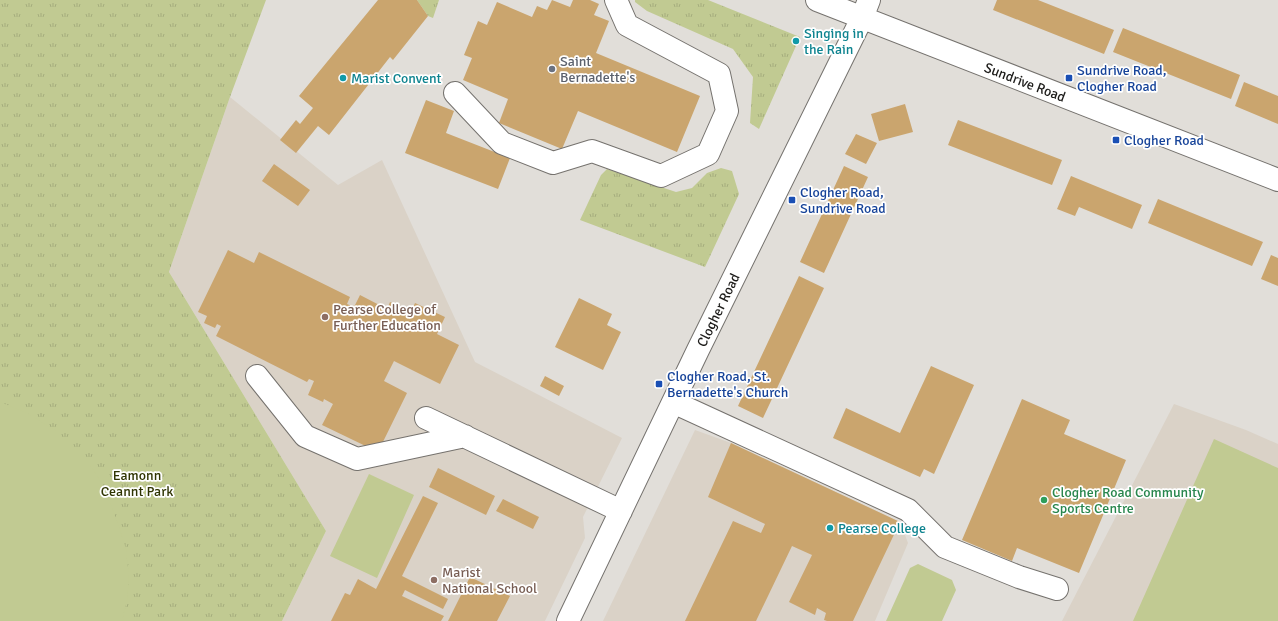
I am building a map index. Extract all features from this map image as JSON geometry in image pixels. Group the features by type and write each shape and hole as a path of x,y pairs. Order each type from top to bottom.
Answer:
{"street":[{"path":"455,93 502,143 553,163 592,151 661,176 708,154 727,111 719,74 627,25 616,0"},
{"name":"Sundrive Road","path":"817,0 866,9 1278,180"},
{"name":"Clogher Road","path":"568,621 866,9"},
{"path":"257,376 305,436 357,459 465,436"},
{"path":"674,402 908,510 945,547 1019,577 1056,589"},
{"path":"426,418 621,511"}],"shaded area":[{"name":"Pearse College of Further Education","path":"230,97 338,185 382,160 475,362 622,438 583,517 585,538 545,621 282,621 326,531 169,272"},
{"path":"1174,404 1246,430 1278,444 1278,621 1062,621"},
{"path":"695,430 731,443 900,522 908,543 875,621 603,621"}],"green space":[{"name":"Eamonn Ceannt Park","path":"0,0 266,0 230,97 169,272 326,531 282,621 0,621"},
{"path":"417,0 439,0 433,18 428,16"},
{"path":"635,0 708,0 800,37 759,129 750,123 753,77 733,49 647,11 635,2"},
{"path":"721,168 732,171 739,194 705,267 580,220 601,175 607,169 676,192 692,188 707,173"},
{"path":"0,402 25,412 56,431 90,465 103,485 126,549 129,578 127,600 122,621 0,621"},
{"path":"1214,439 1278,468 1278,621 1133,621"},
{"path":"369,474 414,495 377,578 330,556"},
{"path":"918,564 952,580 956,590 942,621 886,621 910,568"}],"building":[{"name":"Marist Convent","path":"378,0 417,0 428,16 393,60 390,57 329,135 318,126 296,153 280,140 296,120 300,124 313,108 299,96"},
{"name":"Saint Bernadette's","path":"552,0 570,7 573,0 590,0 599,4 594,15 609,21 596,53 700,96 677,152 578,111 562,149 499,123 508,99 463,80 472,58 464,55 478,21 487,25 497,2 532,17 537,6 547,10"},
{"path":"997,0 1038,0 1114,30 1104,54 993,10"},
{"path":"1123,28 1240,75 1231,99 1113,52"},
{"path":"1244,82 1278,96 1278,124 1235,106"},
{"path":"426,100 454,111 446,133 510,158 498,189 405,153"},
{"path":"905,104 913,132 879,141 871,114"},
{"path":"958,120 1062,160 1052,185 948,145"},
{"path":"856,134 877,143 866,164 845,154"},
{"path":"274,164 310,190 298,206 262,181"},
{"path":"844,166 868,177 824,273 800,262"},
{"path":"1071,176 1142,205 1132,229 1079,207 1075,216 1057,209"},
{"path":"1158,199 1263,242 1252,266 1148,223"},
{"path":"228,250 254,263 259,252 350,297 347,304 354,307 360,295 387,309 390,302 411,312 415,303 445,317 437,334 459,345 440,384 394,361 384,381 407,393 378,452 322,425 333,404 324,399 323,402 308,395 314,381 309,379 307,382 216,336 221,326 217,324 215,328 204,323 207,316 198,312"},
{"path":"1271,255 1278,258 1278,286 1261,279"},
{"path":"799,276 824,288 763,418 738,406"},
{"path":"579,298 612,314 607,325 621,332 603,370 555,347"},
{"path":"931,366 974,385 934,474 924,469 920,477 833,438 846,408 900,433"},
{"path":"545,376 564,386 559,396 540,386"},
{"name":"Clogher Road Community Sports Centre","path":"1022,399 1070,420 1064,434 1126,460 1079,573 1017,548 1012,561 962,540"},
{"name":"Pearse College","path":"731,443 900,522 853,621 827,621 824,620 826,613 817,608 815,615 789,602 812,555 792,546 756,621 685,621 733,521 761,533 765,524 708,497"},
{"path":"438,468 495,496 486,515 429,487"},
{"path":"423,496 438,503 402,576 448,599 443,609 405,590 402,596 444,616 441,621 331,621 345,593 350,595 358,579 376,589"},
{"path":"503,499 539,517 533,529 496,511"},
{"path":"470,577 510,596 497,621 448,621"}],"place":[{"name":"Singing in the Rain","path":"796,41"},
{"name":"Saint Bernadette's","path":"552,69"},
{"name":"Marist Convent","path":"343,78"},
{"name":"Sundrive Road, Clogher Road","path":"1069,78"},
{"name":"Clogher Road","path":"1116,140"},
{"name":"Clogher Road, Sundrive Road","path":"792,200"},
{"name":"Pearse College of Further Education","path":"325,317"},
{"name":"Clogher Road, St. Bernadette's Church","path":"659,384"},
{"name":"Clogher Road Community Sports Centre","path":"1044,500"},
{"name":"Pearse College","path":"830,528"},
{"name":"Marist National School","path":"434,580"}]}
